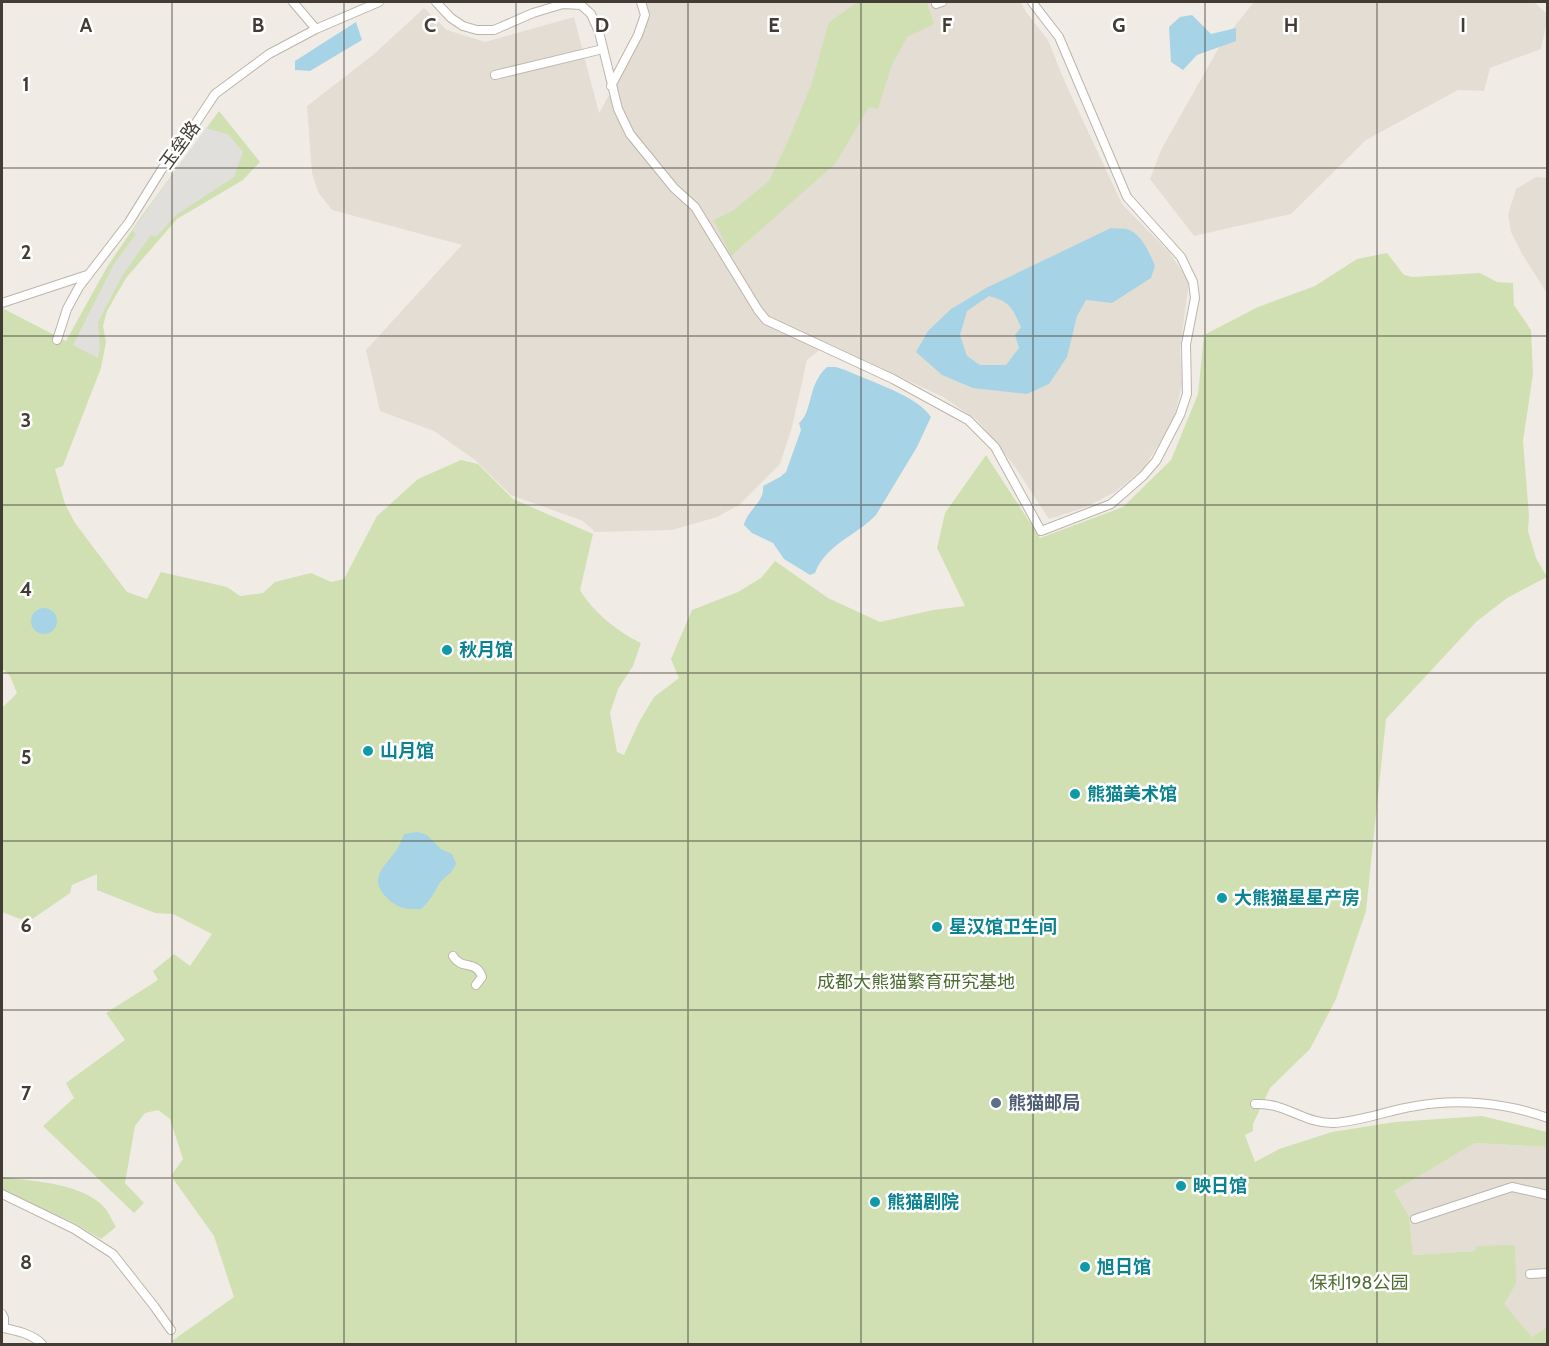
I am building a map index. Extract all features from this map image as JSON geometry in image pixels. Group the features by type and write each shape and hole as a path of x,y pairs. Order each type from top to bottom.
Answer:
{"street":[{"path":"293,2 316,29"},
{"name":"玉垒路","path":"57,340 67,309 88,275 129,222 162,169 216,94 270,54 316,29 378,2"},
{"path":"436,2 451,18 463,26 477,30 495,30 533,13 563,4 581,6 591,14 599,32 618,109 630,134 674,188 695,207 766,320 892,379 968,420 995,447 1041,531 1111,504 1143,477 1156,461 1175,426 1186,394 1186,344 1195,298 1193,282 1181,257 1127,197 1059,37 1032,2"},
{"path":"611,86 638,35 645,15 641,2"},
{"path":"495,75 603,49"},
{"path":"2,303 88,275"},
{"path":"453,956 460,964 477,967 480,970 482,977 476,985"},
{"path":"1255,1104 1279,1105 1314,1122 1335,1123 1416,1106 1449,1102 1485,1104 1548,1118"},
{"path":"1415,1219 1512,1187 1548,1195"},
{"path":"2,1194 74,1229 113,1254 171,1330"},
{"path":"1530,1274 1548,1273"},
{"path":"2,1314 3,1327 24,1333 42,1344"}],"shaded area":[{"path":"645,2 1021,2 1048,40 1064,80 1122,204 1169,252 1189,282 1180,349 1182,384 1174,419 1144,468 1115,492 1086,507 1049,519 1013,464 977,420 943,397 828,343 807,360 792,427 780,464 739,505 717,517 672,530 595,532 583,521 511,495 475,460 434,431 380,411 366,350 462,245 332,210 318,192 312,173 307,106 373,55 424,8 447,30 485,42 574,17 599,113 646,29"},
{"path":"1254,2 1534,2 1547,14 1547,21 1541,49 1490,68 1484,91 1458,90 1366,140 1291,214 1194,236 1150,179 1161,150 1222,42"},
{"path":"206,128 229,135 243,152 234,177 176,215 156,237 151,235 122,276 98,322 100,348 98,358 73,345 114,264 136,234 132,231"},
{"path":"1536,177 1547,178 1547,293 1511,232 1508,215 1516,189"},
{"path":"1475,1143 1547,1147 1547,1327 1532,1337 1503,1304 1516,1284 1475,1251 1413,1255 1409,1216 1394,1191"}],"green space":[{"path":"858,2 929,2 927,3 934,24 907,37 891,67 878,109 869,107 835,164 731,256 714,220 734,210 769,181 811,86 829,22"},
{"name":"成都大熊猫繁育研究基地","path":"219,111 260,162 243,180 177,219 126,278 107,311 103,326 106,342 101,368 63,466 55,469 65,504 75,523 127,592 147,599 161,572 227,587 240,596 263,593 275,582 311,573 331,582 344,579 377,516 418,479 461,460 478,464 513,499 593,534 580,590 607,621 641,643 633,666 618,689 610,713 617,752 624,755 639,722 654,697 679,678 671,659 692,610 738,592 761,578 775,561 828,598 880,622 933,610 965,606 937,548 945,513 986,455 1040,538 1123,507 1171,460 1198,394 1204,335 1258,307 1315,286 1357,259 1387,253 1404,275 1412,277 1480,273 1497,282 1513,283 1514,305 1531,330 1533,374 1523,441 1529,516 1528,531 1536,558 1547,577 1507,598 1476,622 1386,719 1366,911 1336,999 1310,1049 1270,1088 1253,1124 1253,1131 1245,1135 1255,1162 1279,1149 1332,1132 1395,1122 1482,1116 1547,1132 1547,1147 1475,1143 1394,1191 1409,1216 1413,1255 1475,1251 1477,1246 1515,1245 1516,1284 1504,1304 1532,1337 1547,1327 1547,1344 175,1344 172,1341 234,1297 214,1236 171,1176 183,1159 170,1119 158,1110 145,1113 135,1126 125,1183 144,1203 134,1213 43,1126 74,1098 66,1083 125,1040 106,1013 158,980 153,971 174,954 190,966 212,934 173,914 155,913 97,890 97,874 72,885 70,893 28,922 2,912 2,708 17,693 10,676 2,668 2,308 66,341 107,267"},
{"path":"2,1177 56,1184 83,1193 104,1207 116,1227 101,1239 74,1223 2,1190"}],"water":[{"path":"1192,15 1211,34 1236,28 1236,41 1197,55 1183,70 1171,62 1169,27 1180,17"},
{"path":"356,22 362,40 310,71 295,70 295,61"},
{"path":"1111,228 1126,229 1136,234 1155,266 1151,278 1112,303 1086,300 1077,316 1067,357 1049,384 1027,394 973,388 942,375 916,352 928,331 951,309 986,288","holes":["989,296 1006,303 1021,327 1015,335 1019,348 1006,365 980,365 967,356 960,335 967,311"]},
{"path":"827,367 845,370 892,390 915,402 931,417 917,447 876,515 834,547 820,563 815,573 810,575 784,559 773,543 752,533 744,525 761,497 763,486 786,472 801,430 799,423 806,412 816,382"},
{"path":"44,608 53,612 57,621 53,630 44,634 35,630 31,621 35,612"},
{"path":"417,832 427,835 441,849 452,854 456,864 439,884 425,906 421,909 403,908 387,898 381,891 378,879 382,868 396,851 404,834"}],"place":[{"name":"秋月馆","path":"447,650"},
{"name":"山月馆","path":"368,751"},
{"name":"熊猫美术馆","path":"1075,794"},
{"name":"大熊猫星星产房","path":"1222,898"},
{"name":"星汉馆卫生间","path":"937,927"},
{"name":"熊猫邮局","path":"996,1103"},
{"name":"映日馆","path":"1181,1186"},
{"name":"熊猫剧院","path":"875,1202"},
{"name":"旭日馆","path":"1085,1267"}],"park label":[{"name":"保利198公园","path":"1359,1283"}]}
